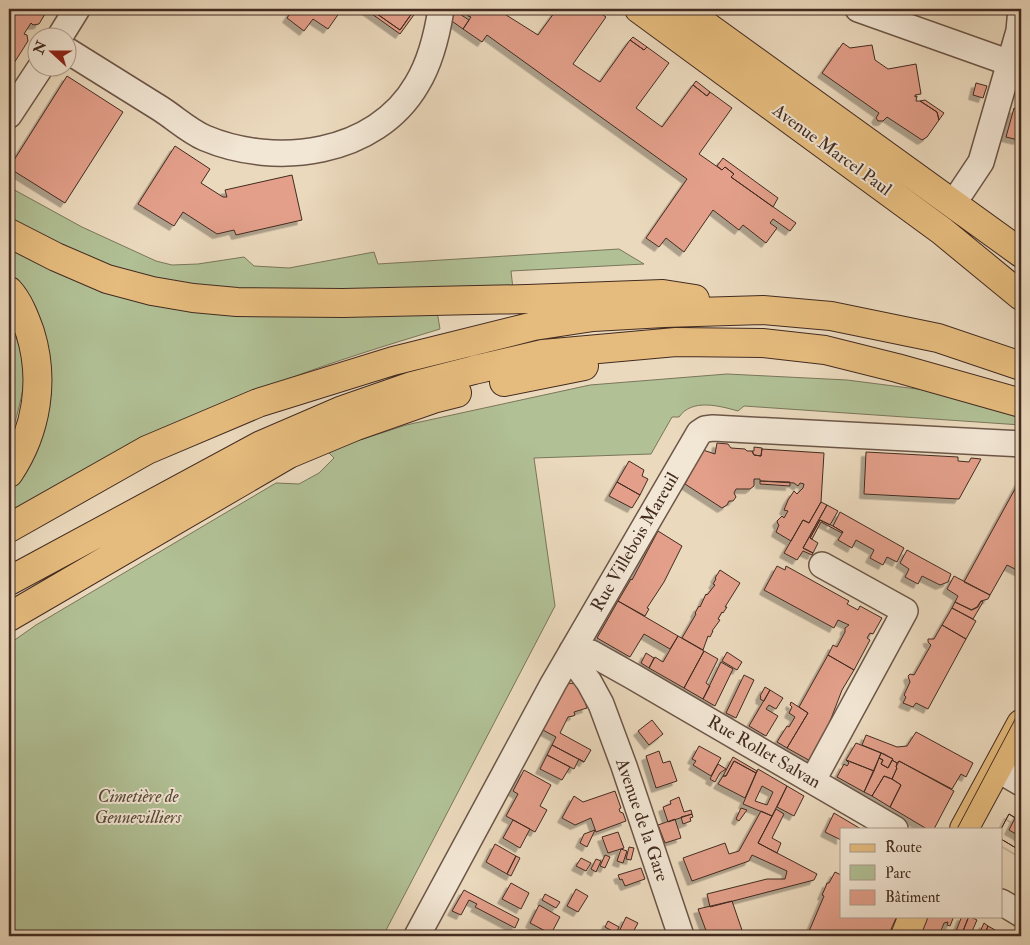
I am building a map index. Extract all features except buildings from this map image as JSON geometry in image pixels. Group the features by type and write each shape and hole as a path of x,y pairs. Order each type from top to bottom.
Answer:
{"main road":[{"name":"Avenue Marcel Paul","path":"639,9 942,231 1021,296"},
{"name":"Avenue Marcel Paul","path":"684,9 952,201 1021,253"},
{"path":"9,233 56,257 107,279 152,291 193,298 237,302 342,303 663,294 763,310 831,316 938,338 1021,366"},
{"path":"9,291 25,317 35,348 38,384 34,415 25,441 9,473"},
{"path":"9,528 147,450 258,403 393,361 534,326 593,317 763,310"},
{"path":"9,581 261,445 340,412 403,389 543,354 676,342 762,343 825,350 1021,403"},
{"path":"9,617 289,454 356,426 434,399 511,380 593,365 677,357 762,356 897,368"},
{"path":"9,622 32,604"},
{"path":"965,828 1021,724"},
{"path":"906,936 912,918"}],"street":[{"path":"65,28 77,9"},
{"path":"78,57 203,137 233,148 256,151 280,154 311,151 337,146 358,138 377,128 396,111 411,93 426,67 433,46 441,9"},
{"path":"858,9 1010,63"},
{"path":"952,201 961,192 981,162 1019,31 1021,9"},
{"path":"9,115 33,78"},
{"name":"Rue Villebois Mareuil","path":"417,936 581,652 699,432 705,429 1021,444"},
{"path":"813,780 905,611 822,565"},
{"name":"Rue Rollet Salvan","path":"581,652 632,676 893,828"},
{"name":"Avenue de la Gare","path":"581,652 572,659 589,682 601,704 624,766 681,936"},
{"path":"601,704 610,688 616,682 632,676"},
{"path":"997,769 1021,783"},
{"path":"1002,903 1021,914"}],"green space":[{"path":"9,187 82,227 156,261 172,265 198,264 244,257 254,266 289,268 374,252 378,264 619,249 644,264 511,271 513,289 235,292 116,271 9,221"},
{"path":"9,243 99,286 437,311 440,329 261,389 150,440 9,511 9,487 29,461 23,291 9,277"},
{"path":"9,321 21,352 24,365 24,380 9,444"},
{"name":"Cimetière de Gennevilliers","path":"727,374 847,380 956,394 1021,418 1021,425 744,406 738,411 723,407 699,405 691,407 679,417 672,417 651,454 534,458 555,606 383,936 9,936 9,644 36,625 276,483 299,484 319,473 334,458 328,452 335,448 406,425 590,385"}],"tram line":[{"path":"958,828 1021,708"}]}
